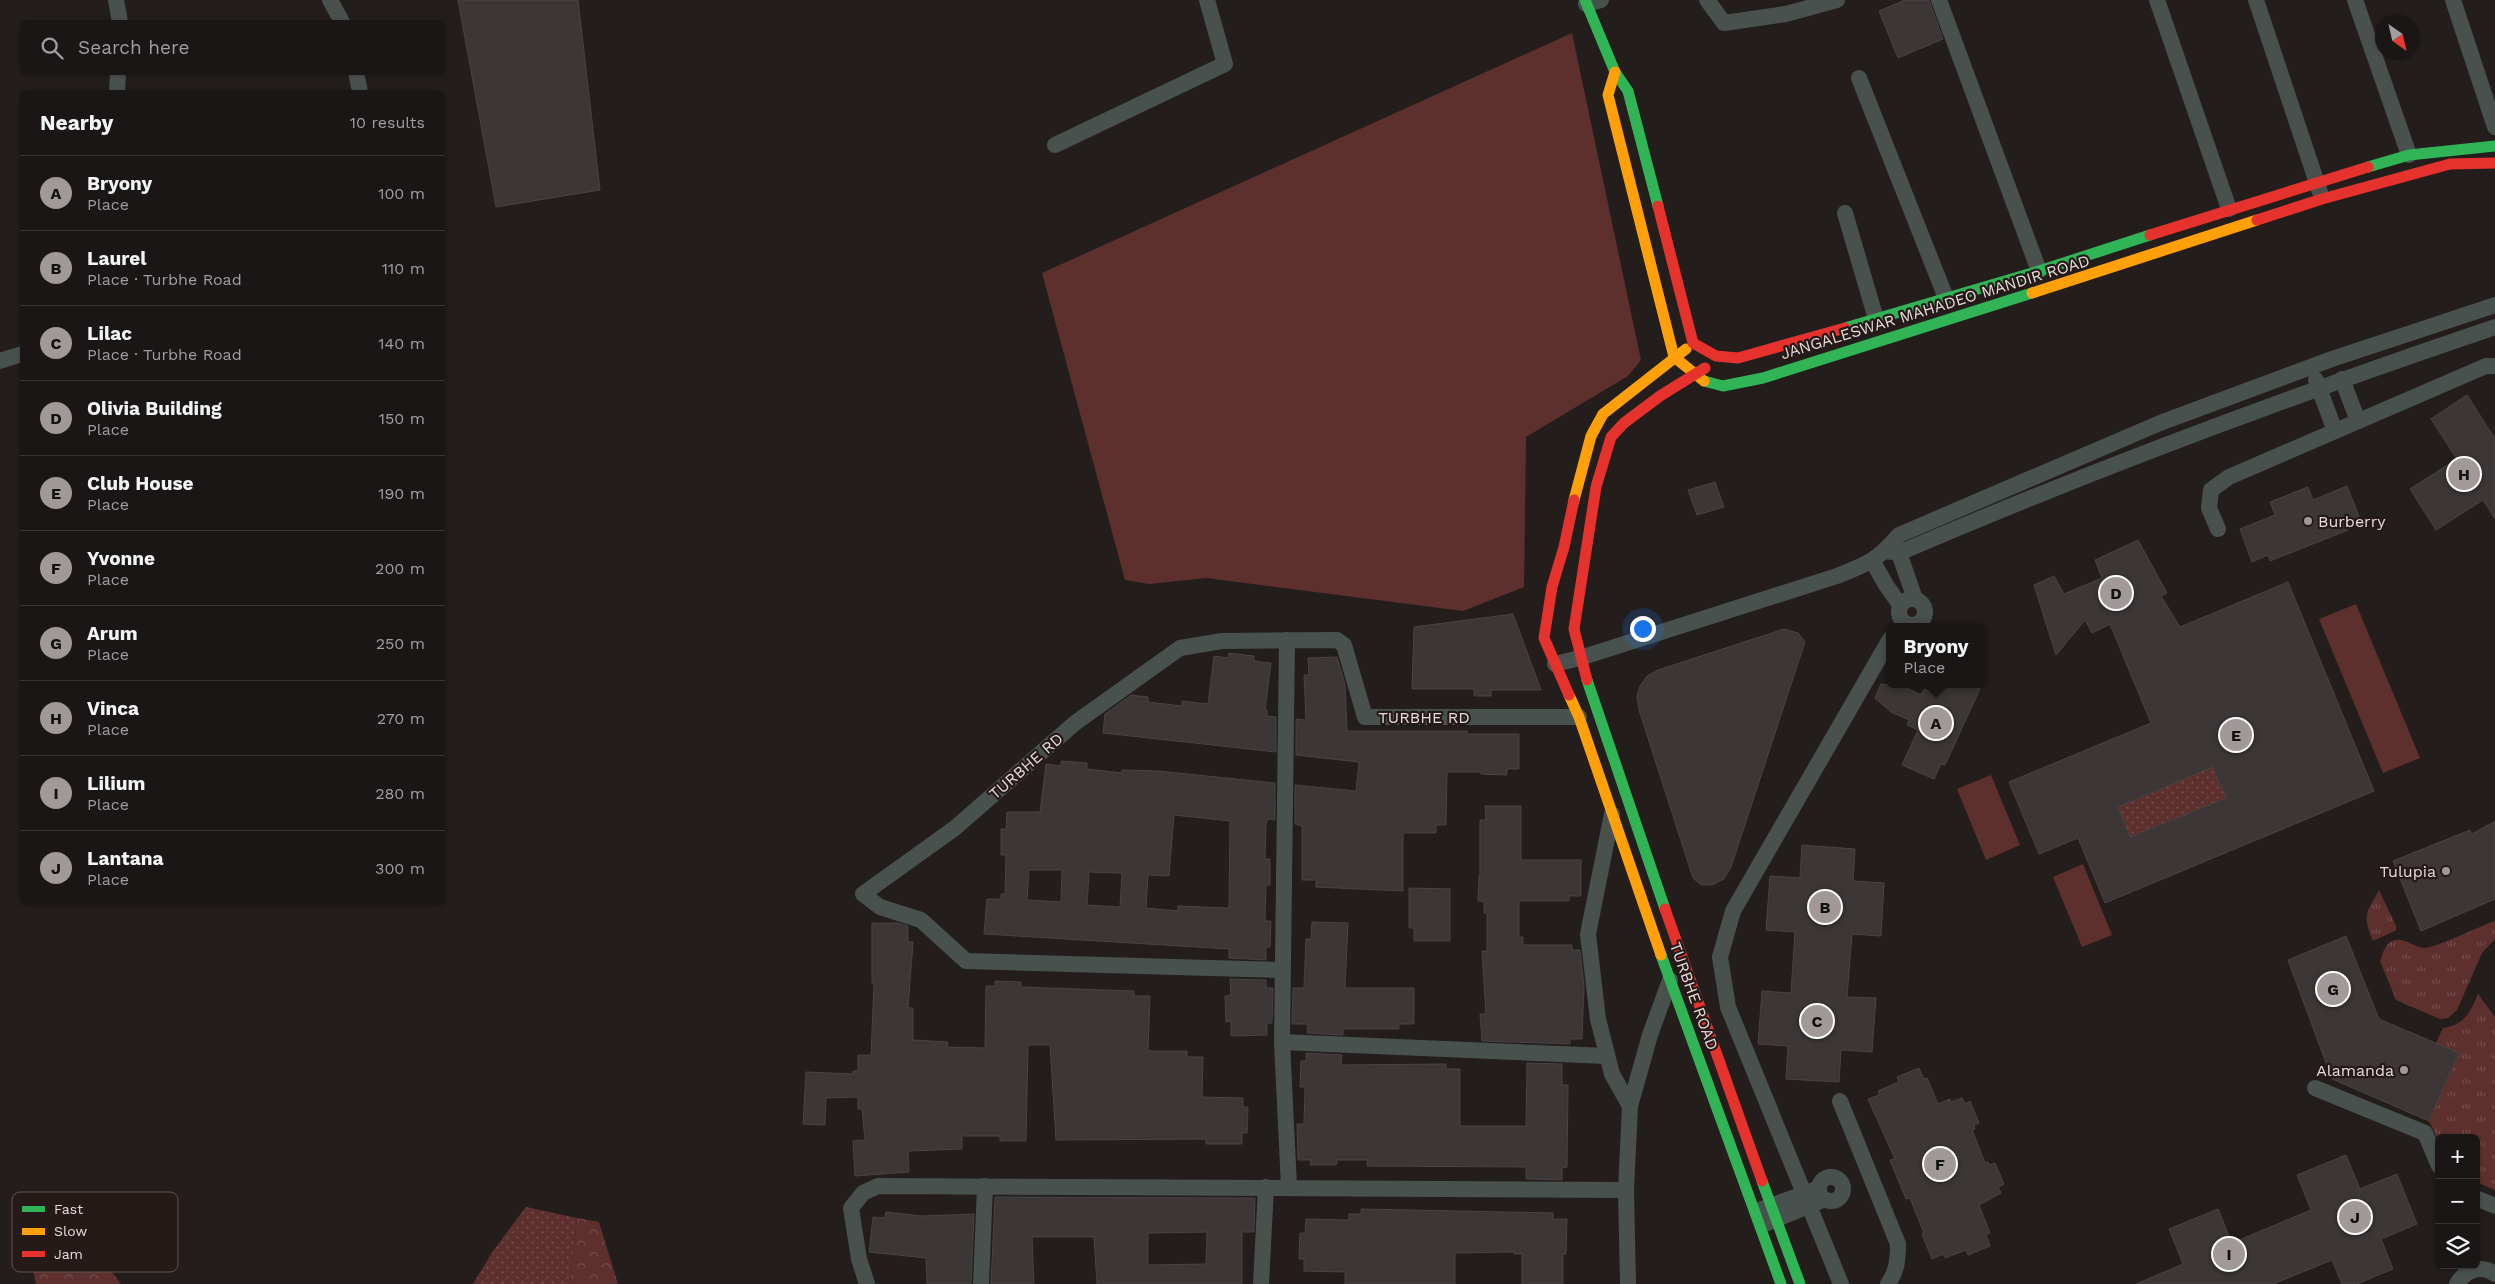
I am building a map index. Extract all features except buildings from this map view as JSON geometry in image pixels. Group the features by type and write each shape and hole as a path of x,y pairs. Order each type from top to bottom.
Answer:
{"main road":[{"path":"1591,1 1615,72 1628,92 1693,343"},
{"path":"1615,72 1608,95 1674,357"},
{"name":"JANGALESWAR MAHADEO MANDIR ROAD","path":"1693,343 1708,354 1721,358 1739,359 2038,271 2229,209 2409,155 2495,146"},
{"name":"JANGALESWAR MAHADEO MANDIR ROAD","path":"1674,357 1710,386 1735,385 1763,378 2139,259 2322,199 2450,164 2495,164"},
{"name":"TURBHE ROAD","path":"1693,343 1603,414 1591,436 1577,484 1564,547 1552,587 1545,621 1544,638 1579,717 1670,980 1781,1284"},
{"path":"1721,358 1660,396 1624,422 1611,437 1596,487 1574,629 1580,658 1688,977 1800,1284"}],"street":[{"path":"116,0 117,20"},
{"path":"330,0 341,20"},
{"path":"1055,145 1225,64 1207,0"},
{"path":"1707,0 1724,23 1786,14 1837,0"},
{"path":"1939,0 2038,271"},
{"path":"2157,0 2229,209"},
{"path":"2256,0 2322,199"},
{"path":"2356,0 2409,155"},
{"path":"2454,0 2495,127"},
{"path":"117,90 118,75"},
{"path":"357,75 360,90"},
{"path":"1859,78 1946,298"},
{"path":"1845,212 1876,318"},
{"path":"1555,664 1580,658 1837,576 1873,562 1942,526 2160,423 2312,366 2495,306"},
{"path":"1942,526 2342,379 2495,327"},
{"path":"0,360 20,355"},
{"path":"2312,366 2318,388 2335,431"},
{"path":"2218,529 2209,508 2211,490 2229,477 2486,366 2495,366"},
{"path":"2342,379 2358,422"},
{"path":"1892,552 1903,613"},
{"path":"1873,562 1903,613"},
{"path":"1287,640 1282,1042 1289,1187"},
{"name":"TURBHE RD","path":"1282,970 966,961 922,920 880,907 863,894 955,828 1075,723 1180,648 1222,641 1337,640 1344,645 1365,717 1579,717"},
{"path":"1842,1284 1814,1197 1728,1007 1720,957 1733,911 1886,646"},
{"path":"1612,814 1588,934 1598,1019 1607,1056 1612,1074 1630,1106"},
{"path":"1628,1284 1626,1190 1630,1106 1650,1035 1670,980"},
{"path":"1282,1042 1607,1056"},
{"path":"2315,1088 2425,1133 2435,1157"},
{"path":"1840,1101 1898,1244 1898,1260 1894,1276 1888,1284"},
{"path":"867,1284 859,1259 850,1208 863,1192 878,1186 1626,1190"},
{"path":"981,1284 985,1186"},
{"path":"1261,1284 1266,1187"},
{"path":"1757,1219 1814,1197"},
{"path":"2480,1200 2495,1206"},
{"path":"2480,1268 2495,1274"},
{"path":"2457,1284 2461,1277 2471,1269"}],"green space":[{"path":"1572,33 1641,360 1628,376 1526,437 1524,587 1463,611 1206,578 1149,584 1125,580 1042,273"},
{"path":"2356,604 2420,758 2383,773 2319,619"},
{"path":"2213,767 2226,798 2130,837 2118,807"},
{"path":"1991,775 2020,845 1986,860 1957,789"},
{"path":"2083,864 2112,935 2082,947 2053,877"},
{"path":"2379,890 2396,926 2396,930 2373,941 2367,925 2367,914"},
{"path":"2495,921 2495,939 2482,953 2457,1010 2448,1018 2440,1019 2396,1000 2380,961 2389,943 2399,940 2421,948 2431,947"},
{"path":"2478,994 2495,1017 2495,1190 2480,1184 2480,1134 2435,1134 2429,1121 2459,1053 2436,1043 2443,1028 2461,1021 2472,1007"},
{"path":"526,1207 577,1218 570,1284 473,1284 493,1251"},
{"path":"577,1218 599,1222 618,1284 570,1284"},
{"path":"33,1272 112,1272 121,1284 36,1284"}],"traffic: fast":[{"path":"1585,0 1615,72 1628,91 1658,206"},
{"path":"2368,167 2409,155 2495,146"},
{"path":"1845,328 2039,271 2150,235"},
{"path":"1704,381 1723,386 1763,378 2032,293"},
{"path":"1587,680 1665,909"},
{"path":"1661,955 1781,1284"},
{"path":"1762,1181 1800,1284"}],"traffic: slow":[{"path":"1615,72 1608,95 1674,357 1704,381"},
{"path":"2032,293 2257,220"},
{"path":"1574,500 1591,436 1603,414 1686,349"},
{"path":"1569,695 1579,717 1661,955"}],"traffic: jam":[{"path":"2257,220 2322,199 2450,164 2495,163"},
{"path":"2150,235 2368,167"},
{"path":"1658,206 1693,343 1716,356 1738,358 1845,328"},
{"path":"1587,680 1574,629 1596,487 1611,437 1624,423 1660,396 1705,368"},
{"path":"1569,695 1544,638 1552,587 1564,547 1574,500"},
{"path":"1665,909 1762,1181"}],"place":[{"name":"Vinca","path":"2464,474"},
{"name":"Burberry","path":"2308,521"},
{"name":"Olivia Building","path":"2116,593"},
{"name":"Bryony","path":"1936,723"},
{"name":"Club House","path":"2236,735"},
{"name":"Tulupia","path":"2446,871"},
{"name":"Laurel","path":"1825,907"},
{"name":"Arum","path":"2333,989"},
{"name":"Lilac","path":"1817,1021"},
{"name":"Alamanda","path":"2404,1070"},
{"name":"Yvonne","path":"1940,1164"},
{"name":"Lantana","path":"2355,1217"},
{"name":"Lilium","path":"2229,1254"}]}
